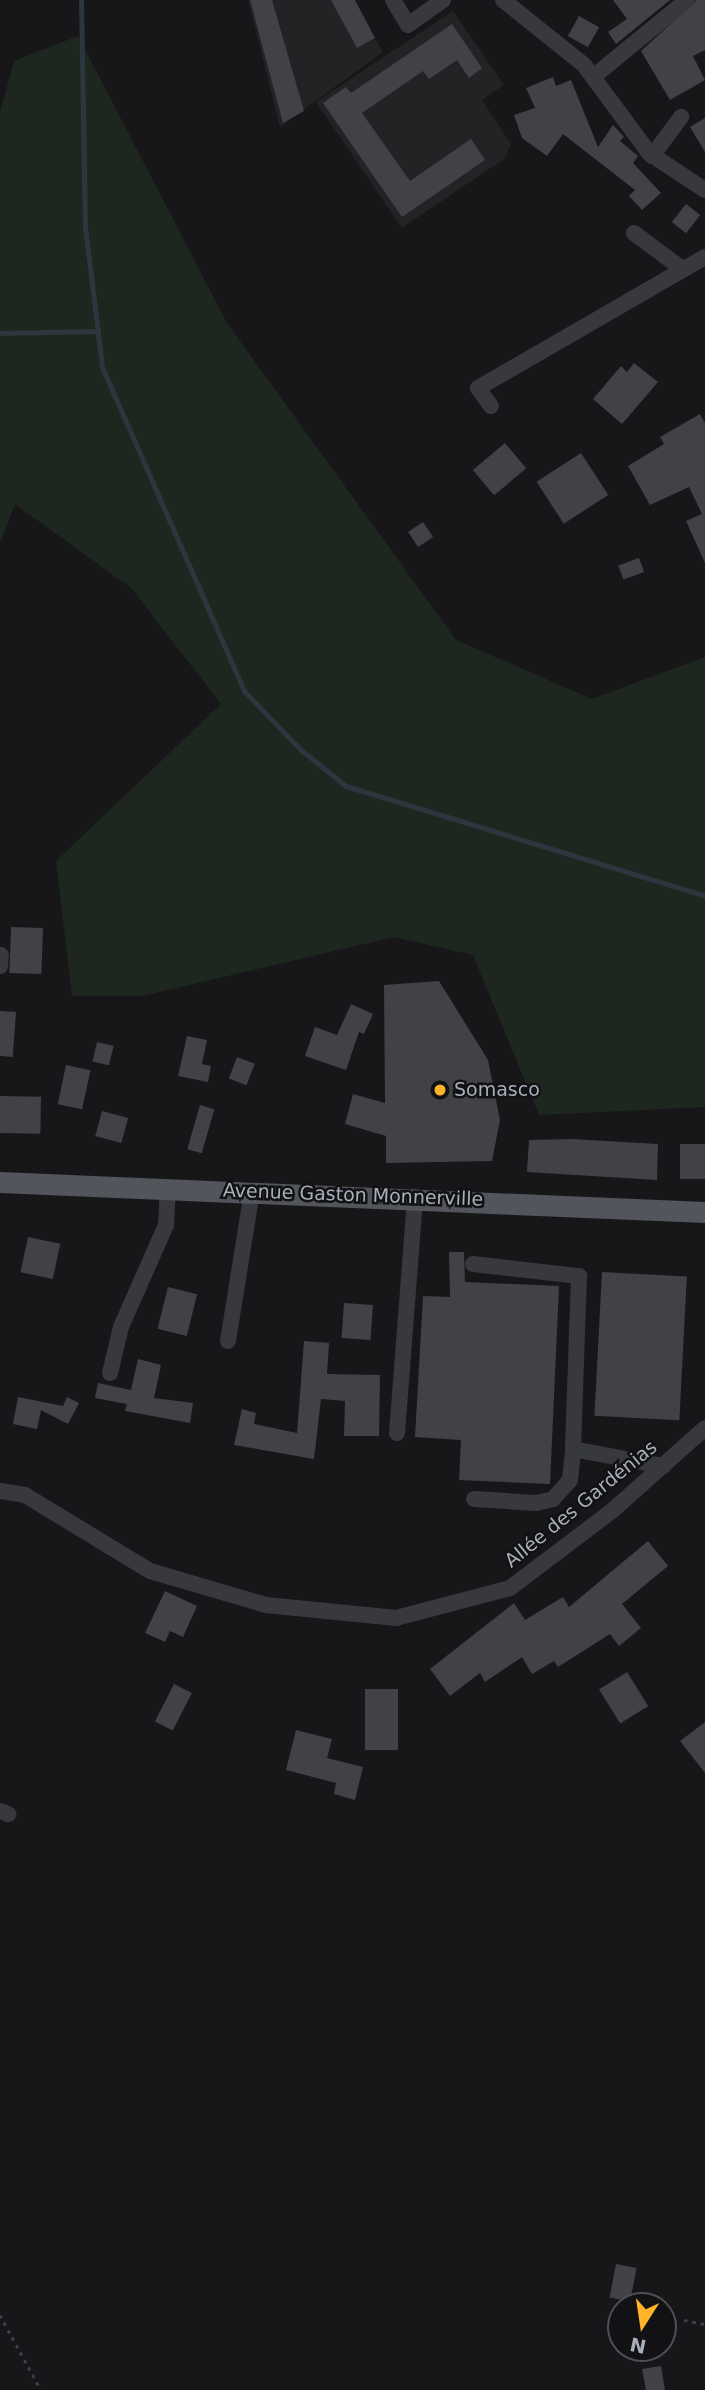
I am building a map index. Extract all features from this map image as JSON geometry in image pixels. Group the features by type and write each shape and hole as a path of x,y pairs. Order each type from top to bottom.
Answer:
{"main road":[{"name":"Avenue Gaston Monnerville","path":"0,1182 415,1197 705,1212"}],"street":[{"path":"393,0 408,24 443,0"},
{"path":"503,0 558,40 593,77 652,156 705,190"},
{"path":"593,77 687,0"},
{"path":"652,156 681,117"},
{"path":"634,233 681,268"},
{"path":"491,406 478,388 681,268 705,257"},
{"path":"110,1373 125,1316 166,1225 168,1188"},
{"path":"228,1341 252,1191"},
{"path":"397,1433 415,1197"},
{"path":"473,1264 579,1276 570,1480 553,1499 474,1499"},
{"name":"Allée des Gardénias","path":"0,1491 24,1495 150,1571 266,1605 396,1618 510,1588 663,1466 705,1427"},
{"path":"573,1449 663,1466"}],"path":[{"path":"0,2315 41,2390"},
{"path":"684,2320 705,2324"}],"shaded area":[{"path":"248,0 352,0 383,52 280,127"},
{"path":"453,11 504,85 482,100 511,144 504,159 402,228 316,102"},
{"path":"78,36 227,323 456,640 592,699 705,657 705,1107 539,1115 473,955 394,937 142,996 72,996 56,861 221,704 131,588 15,504 0,543 0,112 14,61"}],"building":[{"path":"250,0 272,0 304,111 283,123"},
{"path":"331,0 355,0 375,38 357,48"},
{"path":"613,0 670,0 616,44 608,32 627,19"},
{"path":"697,0 705,0 705,50 693,56 705,80 670,100 641,51"},
{"path":"579,16 599,27 588,47 568,36"},
{"path":"452,24 482,68 469,78 457,60 429,79 423,71 362,113 410,181 471,139 485,160 402,217 323,103 346,87 351,93"},
{"path":"553,77 556,86 571,80 598,147 613,125 624,137 620,141 638,156 633,163 661,193 642,210 629,196 635,190 563,134 547,156 522,138 514,115 535,108 526,88"},
{"path":"705,118 705,152 690,127"},
{"path":"686,204 700,215 686,233 672,222"},
{"path":"634,363 658,382 622,424 593,399 621,366 627,372"},
{"path":"700,414 705,423 705,563 686,521 702,514 689,487 650,505 628,466 664,444 660,437"},
{"path":"505,443 526,468 494,495 473,470"},
{"path":"581,453 608,495 564,524 537,482"},
{"path":"423,522 433,537 418,547 408,532"},
{"path":"639,558 644,572 623,580 618,566"},
{"path":"11,927 43,928 41,974 9,973"},
{"name":"Somasco","path":"439,981 488,1060 500,1120 492,1161 386,1163 386,1136 345,1124 353,1094 385,1103 384,985"},
{"path":"351,1004 373,1014 364,1034 359,1032 346,1070 305,1056 315,1027 337,1035"},
{"path":"0,1011 16,1012 13,1057 0,1056"},
{"path":"187,1036 207,1040 202,1064 211,1066 208,1082 178,1076"},
{"path":"97,1042 114,1046 109,1065 93,1061"},
{"path":"237,1057 255,1064 246,1085 229,1078"},
{"path":"66,1065 90,1070 82,1109 58,1104"},
{"path":"0,1096 41,1097 40,1134 0,1133"},
{"path":"200,1105 214,1109 202,1153 187,1149"},
{"path":"102,1111 128,1118 121,1143 95,1136"},
{"path":"572,1139 658,1144 657,1180 527,1172 529,1140"},
{"path":"680,1144 705,1144 705,1179 680,1179"},
{"path":"28,1237 60,1244 53,1279 21,1272"},
{"path":"449,1252 464,1252 465,1282 559,1286 550,1484 459,1480 461,1440 415,1437 423,1296 450,1297"},
{"path":"602,1272 687,1276 679,1420 594,1416"},
{"path":"168,1287 197,1294 187,1336 158,1329"},
{"path":"344,1303 373,1305 370,1340 342,1338"},
{"path":"304,1341 329,1343 327,1374 380,1375 379,1436 344,1436 345,1401 321,1399 314,1459 234,1445 242,1409 256,1413 254,1424 297,1433"},
{"path":"138,1359 161,1365 154,1398 193,1403 190,1423 125,1411 127,1404 95,1398 98,1383 131,1390"},
{"path":"18,1397 63,1406 67,1397 79,1403 68,1424 41,1410 37,1429 13,1424"},
{"path":"648,1541 668,1566 622,1604 641,1628 619,1646 610,1634 558,1667 554,1661 532,1674 522,1657 485,1682 480,1673 450,1696 430,1669 514,1603 525,1620 563,1597 569,1607"},
{"path":"165,1591 197,1606 183,1637 170,1631 165,1642 145,1633"},
{"path":"627,1672 648,1706 620,1723 599,1689"},
{"path":"174,1684 192,1693 173,1731 155,1721"},
{"path":"365,1689 398,1689 398,1750 365,1750"},
{"path":"705,1722 705,1773 680,1741"},
{"path":"296,1730 332,1739 327,1758 363,1767 355,1800 334,1794 336,1783 286,1770"},
{"path":"616,2264 637,2268 632,2292 611,2292"},
{"path":"661,2366 665,2390 646,2390 642,2369"}],"waterway":[{"path":"81,0 85,226 102,367 244,691 300,749 346,786 705,896"},
{"path":"0,333 98,331"}],"place":[{"name":"Somasco","path":"440,1090"}]}
